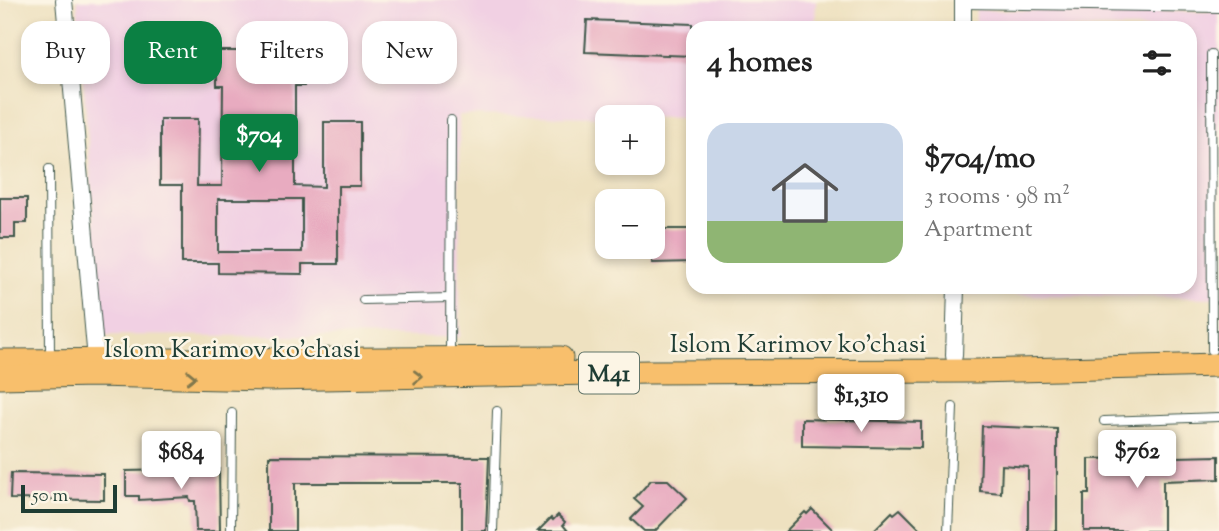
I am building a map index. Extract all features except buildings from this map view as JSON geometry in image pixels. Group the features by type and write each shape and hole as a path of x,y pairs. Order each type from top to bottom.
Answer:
{"main road":[{"name":"Islom Karimov ko'chasi","path":"0,361 1217,355"},
{"name":"Islom Karimov ko'chasi","path":"0,377 94,375 269,379 663,372 976,371 1217,355"}],"street":[{"path":"64,0 96,360"},
{"path":"963,21 963,0 1219,4"},
{"path":"954,356 956,294"}],"lane":[{"path":"1211,54 1217,355"},
{"path":"450,359 451,120"},
{"path":"49,169 50,360"},
{"path":"363,300 450,298"},
{"path":"948,531 953,407"},
{"path":"493,531 497,411"},
{"path":"231,531 232,413"},
{"path":"1104,421 1219,417"}],"shaded area":[{"path":"77,0 816,0 815,21 686,21 686,118 665,118 665,105 595,105 595,117 459,115 460,337 103,335 84,84 110,84 110,21 79,21"},
{"path":"976,10 1219,12 1219,298 970,294 1197,294 1197,21 975,21"}]}
